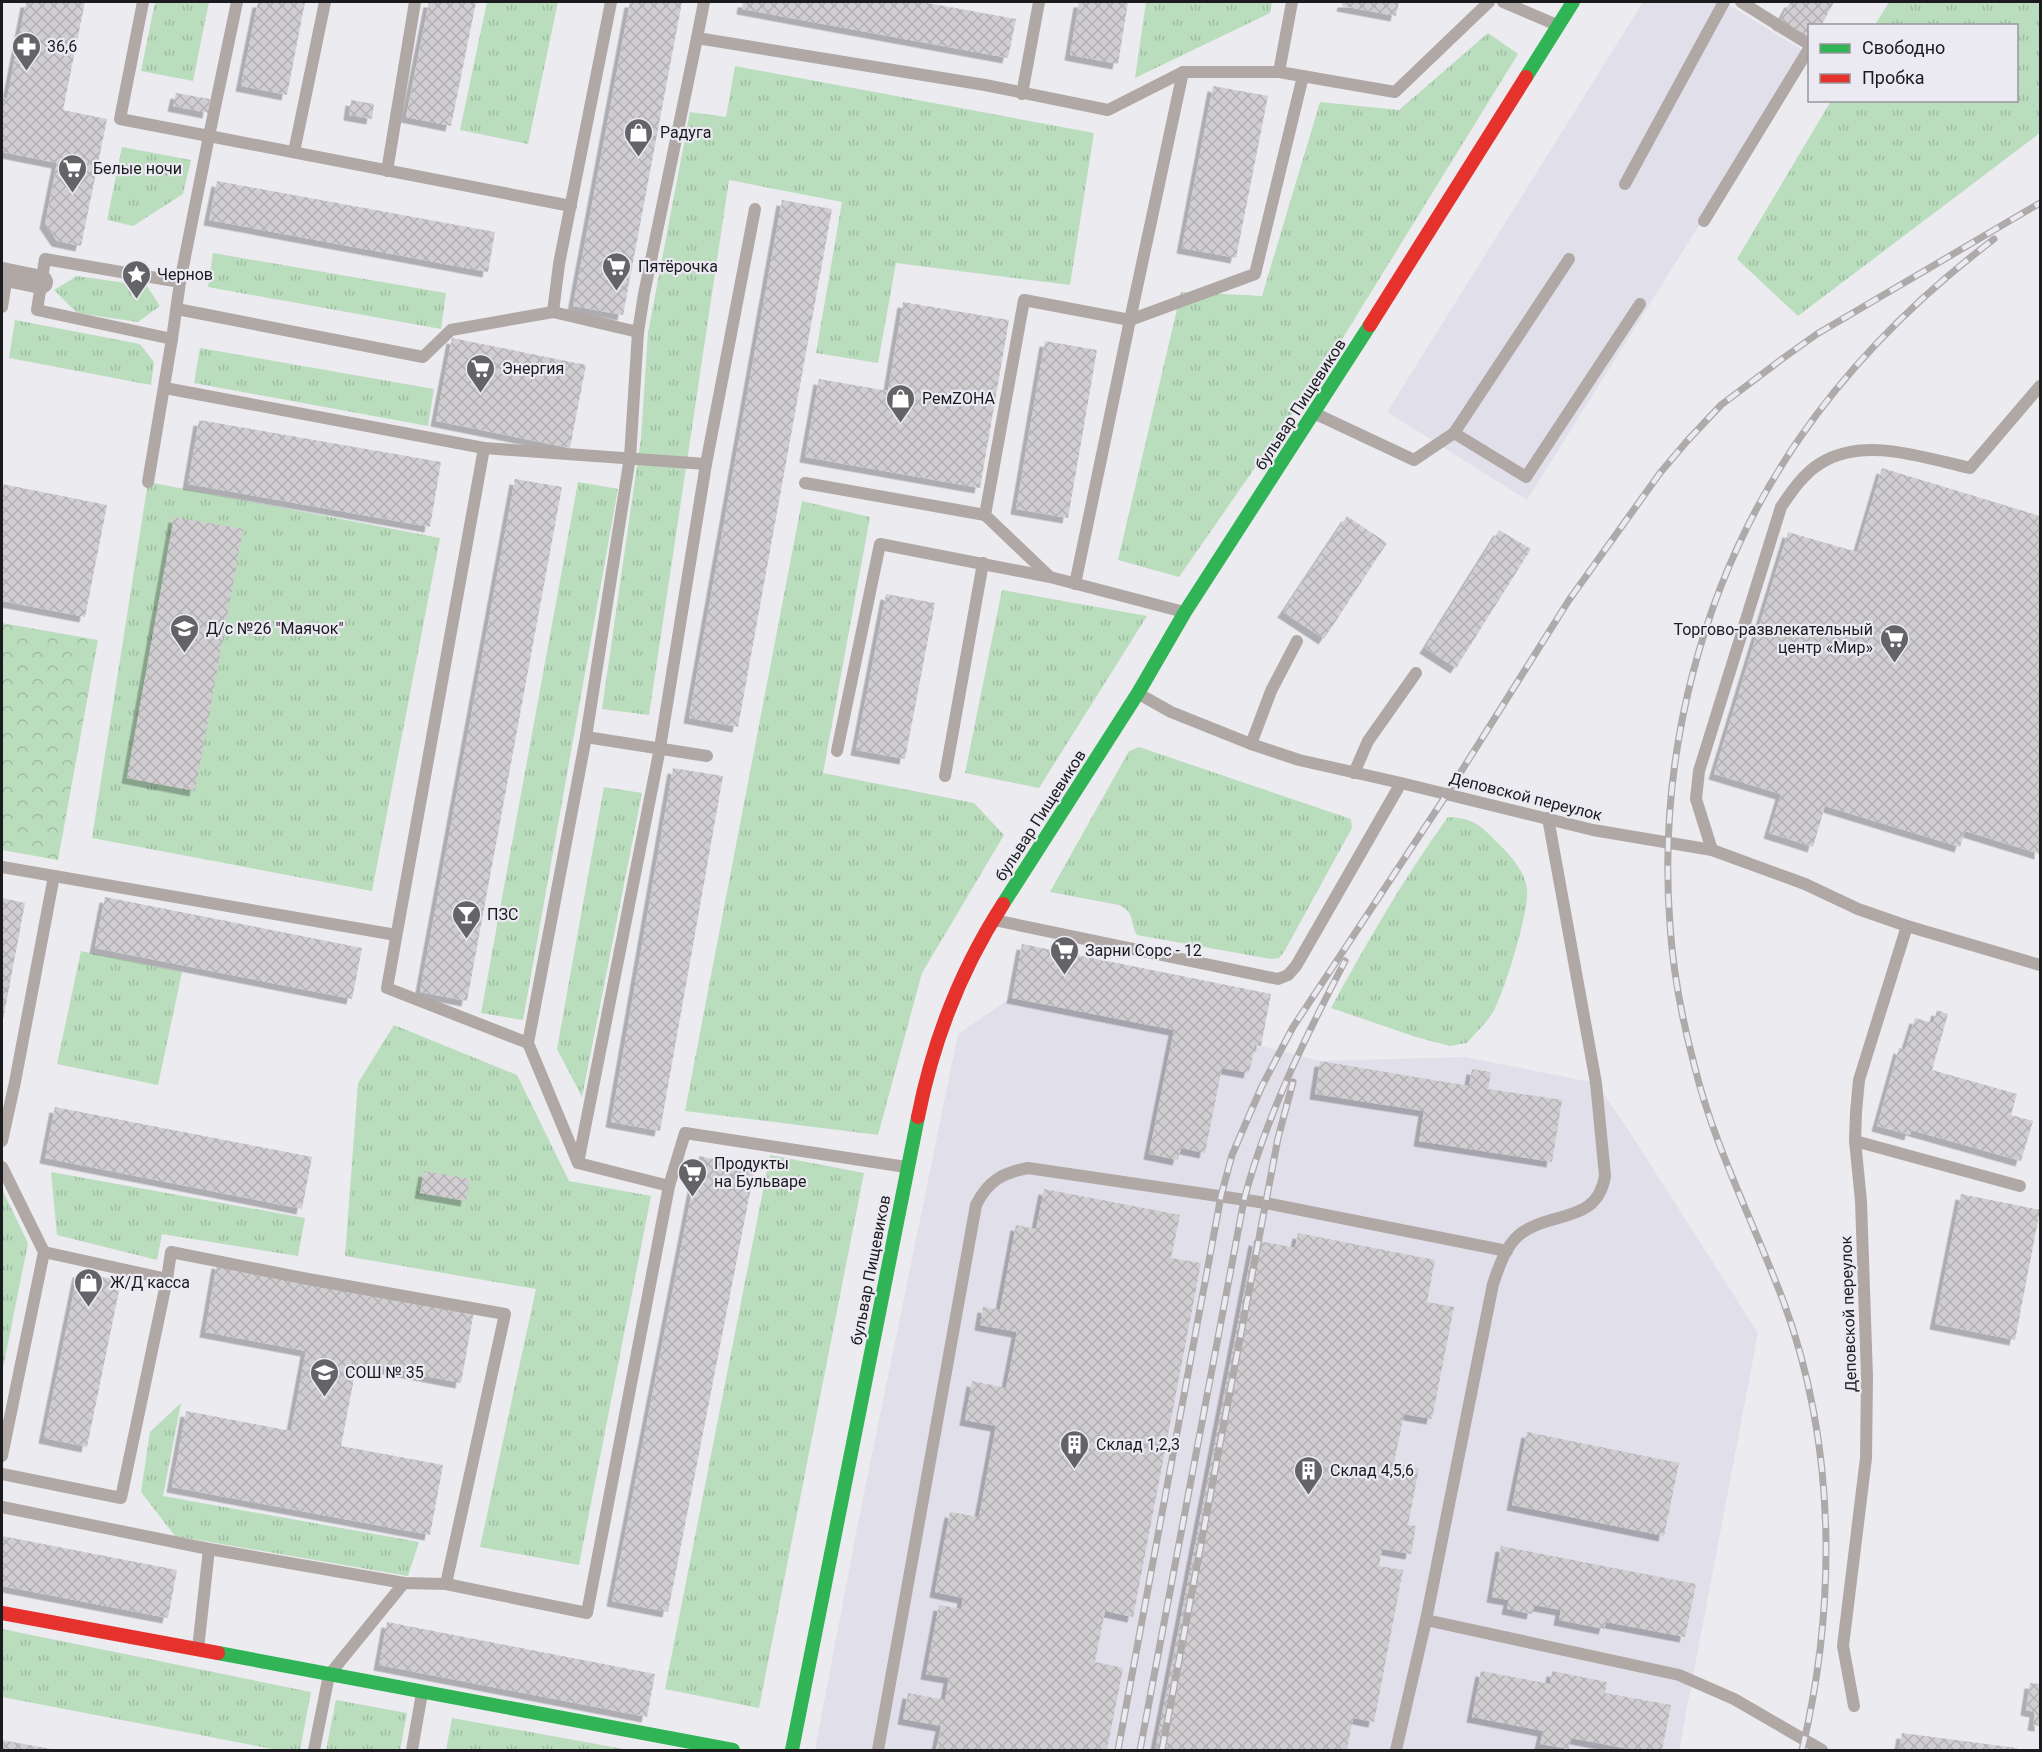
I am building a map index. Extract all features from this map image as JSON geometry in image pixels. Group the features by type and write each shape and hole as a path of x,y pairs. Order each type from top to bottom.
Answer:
{"main road":[{"name":"бульвар Пищевиков","path":"792,1750 921,1099 937,1039 959,982 993,920 1138,693 1185,612 1315,413 1573,2"},
{"path":"2,1613 733,1750"}],"street":[{"path":"4,275 41,282"}],"lane":[{"path":"143,2 120,119 571,206"},
{"path":"148,482 165,388 180,282 237,2"},
{"path":"294,152 325,2"},
{"path":"387,171 415,2"},
{"path":"552,312 611,2"},
{"path":"578,1163 528,1043 586,737 630,458 638,332 644,294 704,2"},
{"path":"1022,94 1039,2"},
{"path":"1279,72 1292,2"},
{"path":"697,38 985,85 1108,110 1183,72 1279,72 1395,92 1489,2"},
{"path":"1503,2 1558,26"},
{"path":"1625,184 1724,2"},
{"path":"1741,2 1808,45"},
{"path":"1704,222 1808,48"},
{"path":"1075,584 1183,72"},
{"path":"985,515 1024,300 1130,320 1255,274 1303,76"},
{"path":"578,1163 660,748 705,464 755,208"},
{"path":"172,339 36,310 45,259 180,282"},
{"path":"1315,413 1414,460 1454,433 1569,259"},
{"path":"2,307 4,275"},
{"path":"1454,433 1526,477 1640,304"},
{"path":"177,309 423,357 451,330 552,312 638,332"},
{"path":"1712,850 1696,799 1699,771 1780,507 1804,476 1820,463 1839,454 1861,450 1889,451 1970,468 2040,386"},
{"path":"165,388 484,448 705,464"},
{"path":"484,448 387,988 528,1043"},
{"path":"806,483 985,515 1050,577"},
{"path":"837,751 880,544 1050,577 1185,612"},
{"path":"945,776 983,563"},
{"path":"1251,744 1271,691 1297,641"},
{"path":"1354,773 1368,741 1416,673"},
{"name":"Деповской переулок","path":"1138,693 1171,712 1251,744 1299,760 1593,830 1712,850 1805,884 1858,909 1907,926 2040,965"},
{"path":"586,737 707,756"},
{"path":"993,920 1278,979 1288,975 1296,966 1401,783"},
{"path":"1396,1750 1426,1620 1493,1284 1507,1251 1519,1236 1535,1226 1583,1211 1594,1202 1603,1189 1605,1176 1596,1083 1548,818"},
{"path":"2,867 396,935"},
{"path":"2,1141 54,876"},
{"name":"Деповской переулок","path":"1854,1706 1843,1646 1866,1458 1861,1201 1855,1141 1859,1080 1907,926"},
{"path":"2,1507 209,1549 404,1582 446,1584 586,1613 669,1186 685,1133 908,1167"},
{"path":"1855,1141 2020,1186"},
{"path":"578,1163 669,1186"},
{"path":"2,1167 44,1252 7,1404 2,1456"},
{"path":"878,1750 976,1205 981,1194 999,1176 1028,1168 1266,1203 1507,1251"},
{"path":"44,1252 167,1279"},
{"path":"2,1474 121,1498 171,1252 505,1314 446,1584"},
{"path":"198,1650 209,1549"},
{"path":"314,1750 329,1675 404,1582"},
{"path":"1426,1620 1663,1671 1685,1678 1734,1700 1822,1750"},
{"path":"412,1750 423,1692"}],"shaded area":[{"path":"1643,2 1724,2 1807,53 1527,500 1387,412"},
{"path":"1022,944 1271,994 1261,1046 1320,1061 1465,1057 1596,1083 1758,1333 1679,1750 815,1750 858,1523 958,1034 1011,998"}],"green space":[{"path":"155,2 209,2 193,81 141,71"},
{"path":"487,2 558,2 528,144 460,130"},
{"path":"1146,2 1272,2 1270,13 1135,78"},
{"path":"1889,2 2040,2 2040,133 1798,316 1737,259 1830,102 2018,102 2018,24 1876,24"},
{"path":"1488,33 1518,54 1323,370 1179,577 1118,560 1181,292 1262,296 1320,102 1399,110"},
{"path":"735,66 1094,133 1070,285 896,263 878,363 816,353 842,202 729,180 649,715 602,709 641,438 648,333 690,112 726,117"},
{"path":"122,147 191,160 183,194 133,226 107,220"},
{"path":"213,253 446,293 441,329 208,287"},
{"path":"77,276 147,286 160,306 138,322 77,313 54,290"},
{"path":"15,320 140,344 154,362 151,385 9,358"},
{"path":"200,348 434,389 428,426 194,383"},
{"path":"148,482 440,538 372,891 92,838"},
{"path":"578,482 618,489 523,1020 481,1013"},
{"path":"802,501 870,517 823,773 974,803 1004,835 922,973 878,1135 685,1111"},
{"path":"1002,590 1147,616 1039,788 965,773"},
{"path":"2,623 98,640 58,860 2,850"},
{"path":"1139,747 1351,819 1352,828 1279,958 1271,959 1137,935 1128,911 1119,905 1050,892 1129,751"},
{"path":"604,787 642,793 582,1097 557,1049"},
{"path":"1448,817 1471,821 1487,832 1516,864 1526,882 1527,889 1527,899 1515,951 1498,1002 1484,1024 1467,1043 1450,1046 1331,1008 1386,911"},
{"path":"81,951 182,972 158,1085 57,1064"},
{"path":"394,1025 517,1075 569,1181 651,1196 579,1565 480,1547 536,1289 345,1256 358,1083"},
{"path":"770,1155 864,1173 759,1708 665,1689"},
{"path":"51,1172 305,1218 298,1256 162,1234 157,1260 57,1235"},
{"path":"2,1189 28,1243 2,1373"},
{"path":"181,1403 163,1496 419,1542 408,1576 175,1536 141,1492 150,1432"},
{"path":"2,1629 311,1692 300,1750 278,1750 2,1697"},
{"path":"336,1700 407,1713 400,1750 326,1750"},
{"path":"452,1718 629,1750 446,1750"}],"building":[{"path":"26,2 85,2 63,110 107,119 81,246 57,241 45,223 57,163 2,152 2,97 7,99"},
{"path":"258,2 305,2 287,95 241,86"},
{"path":"429,2 476,2 451,126 406,117"},
{"path":"630,2 682,2 623,315 573,306"},
{"path":"743,2 922,2 1016,19 1008,58 742,9"},
{"path":"1079,2 1128,2 1118,64 1070,55"},
{"path":"1343,2 1399,2 1396,16 1342,6"},
{"path":"1790,2 1834,2 1822,24 1808,24 1808,39 1778,24"},
{"path":"1213,86 1268,96 1236,258 1182,248"},
{"path":"176,93 210,99 208,113 173,106"},
{"path":"351,100 374,104 372,119 349,115"},
{"path":"217,181 495,232 488,272 209,220"},
{"path":"782,200 832,209 738,727 689,718"},
{"name":"РемZОНА","path":"903,302 1009,320 980,488 805,457 819,379 888,391"},
{"path":"452,338 586,365 570,448 436,421"},
{"path":"1045,341 1097,350 1068,518 1016,509"},
{"path":"199,420 441,462 430,527 188,484"},
{"name":"Торгово-развлекательный центр «Мир»","path":"1882,468 2040,516 2040,854 1965,831 1960,847 1825,806 1813,847 1769,833 1781,794 1714,774 1788,532 1857,552"},
{"path":"515,479 562,487 467,1001 420,992"},
{"path":"2,484 107,505 85,617 2,601"},
{"path":"1347,516 1387,543 1324,639 1283,612"},
{"name":"Д/с №26 \"Маячок\"","path":"174,517 243,529 195,791 127,778"},
{"path":"1499,530 1531,549 1456,668 1425,648"},
{"path":"886,594 935,603 905,759 856,750"},
{"path":"673,768 723,776 660,1131 611,1122"},
{"path":"105,897 362,948 352,999 95,948"},
{"path":"2,898 25,903 3,1020 2,1020"},
{"path":"1022,944 1271,994 1261,1046 1255,1045 1249,1073 1222,1068 1205,1153 1181,1148 1178,1160 1149,1154 1174,1030 1012,998"},
{"path":"1937,1010 1948,1014 1932,1070 2017,1094 2011,1115 2033,1121 2021,1161 1911,1130 1910,1135 1877,1126 1899,1048 1905,1050 1915,1018 1933,1023"},
{"path":"1320,1061 1469,1086 1472,1069 1491,1072 1488,1089 1562,1100 1552,1162 1419,1141 1424,1111 1315,1094"},
{"path":"55,1107 312,1157 302,1209 45,1158"},
{"path":"699,1156 755,1167 668,1612 612,1601"},
{"path":"424,1171 470,1179 466,1201 420,1193"},
{"name":"Склад 1,2,3","path":"1044,1189 1180,1215 1171,1258 1201,1263 1133,1617 1105,1611 1095,1662 1123,1668 1107,1750 936,1750 941,1726 903,1719 908,1693 945,1700 949,1678 926,1674 939,1605 961,1609 963,1598 935,1592 950,1512 979,1517 996,1426 965,1420 972,1381 1006,1388 1017,1332 980,1325 983,1307 1000,1310 1016,1225 1036,1229"},
{"path":"1961,1194 2040,1210 2015,1340 1935,1324"},
{"name":"Склад 4,5,6","path":"1298,1233 1435,1260 1427,1302 1454,1307 1432,1419 1404,1414 1394,1463 1419,1468 1408,1525 1416,1526 1411,1554 1382,1549 1379,1566 1403,1570 1374,1722 1353,1718 1347,1750 1155,1750 1254,1240 1295,1248"},
{"name":"СОШ № 35","path":"217,1263 474,1311 461,1383 357,1363 341,1446 443,1465 430,1535 172,1487 186,1411 291,1431 306,1351 205,1332"},
{"path":"78,1272 121,1281 87,1447 44,1438"},
{"path":"1527,1432 1679,1463 1664,1536 1512,1505"},
{"path":"2,1536 177,1570 168,1618 2,1586"},
{"path":"1501,1546 1696,1584 1685,1637 1606,1622 1604,1629 1559,1620 1561,1610 1534,1605 1532,1614 1507,1609 1509,1600 1492,1597"},
{"path":"387,1622 655,1674 647,1717 379,1665"},
{"path":"1481,1671 1550,1684 1552,1671 1607,1682 1605,1693 1671,1705 1662,1750 1634,1750 1571,1738 1569,1749 1540,1744 1543,1731 1472,1717"},
{"path":"2030,1683 2040,1684 2040,1726 2033,1725 2035,1712 2026,1710"},
{"path":"1902,1733 2017,1748 2017,1750 1899,1750"},
{"path":"2,1740 51,1749 51,1750 2,1750"}],"railway":[{"path":"1118,1750 1221,1196 1232,1155 1262,1086 1293,1027 1447,794 1569,600 1660,473 1688,440 1721,405 1817,334 2040,203"},
{"path":"1802,1750 1821,1639 1826,1525 1822,1468 1814,1412 1801,1357 1784,1303 1712,1125 1686,1030 1671,943 1668,861 1671,798 1680,734 1693,672 1712,610 1736,551 1765,493 1799,439 1841,383 1864,357 1939,283 1994,239"},
{"path":"1140,1750 1244,1200 1275,1108 1301,1048 1345,961"},
{"path":"1162,1750 1278,1138 1293,1082"}],"traffic: fast":[{"path":"1526,77 1573,2"},
{"path":"1003,904 1138,693 1185,612 1370,325"},
{"path":"792,1750 918,1117"},
{"path":"218,1653 733,1750"}],"traffic: jam":[{"path":"1370,325 1526,77"},
{"path":"918,1117 940,1033 950,1006 974,954 1003,904"},
{"path":"2,1613 218,1653"}],"place":[{"name":"36,6","path":"26,72"},
{"name":"Радуга","path":"639,158"},
{"name":"Белые ночи","path":"72,194"},
{"name":"Пятёрочка","path":"617,292"},
{"name":"Чернов","path":"136,300"},
{"name":"Энергия","path":"481,394"},
{"name":"РемZОНА","path":"901,424"},
{"name":"Д/с №26 \"Маячок\"","path":"185,654"},
{"name":"Торгово-развлекательный центр «Мир»","path":"1894,664"},
{"name":"ПЗС","path":"466,940"},
{"name":"Зарни Сорс - 12","path":"1064,976"},
{"name":"Продукты на Бульваре","path":"693,1198"},
{"name":"Ж/Д касса","path":"89,1308"},
{"name":"СОШ № 35","path":"324,1398"},
{"name":"Склад 1,2,3","path":"1075,1470"},
{"name":"Склад 4,5,6","path":"1309,1496"}]}
